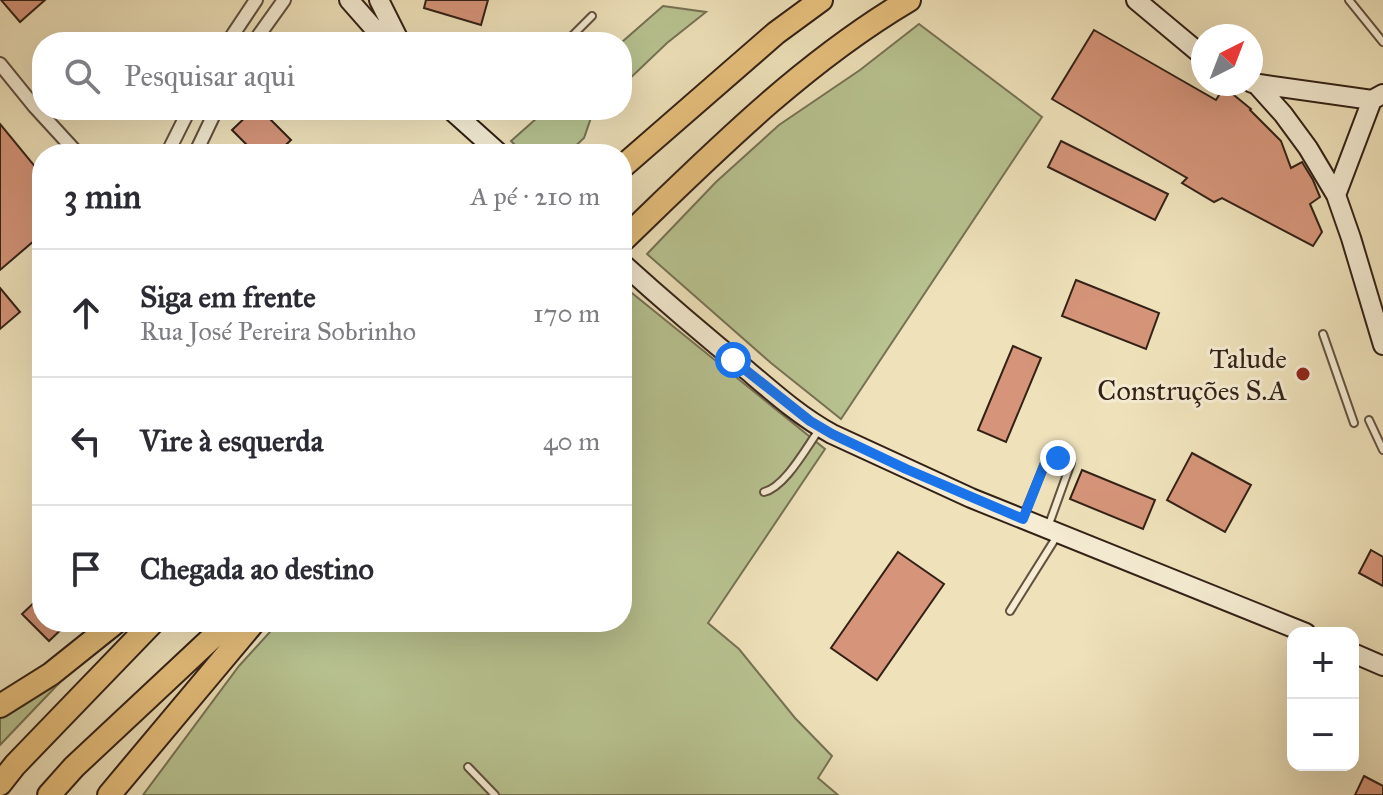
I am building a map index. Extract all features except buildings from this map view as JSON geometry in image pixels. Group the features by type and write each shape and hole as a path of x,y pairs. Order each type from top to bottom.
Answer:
{"highway":[{"path":"632,158 776,33 821,0"},
{"path":"632,232 803,73 872,22 909,0"},
{"path":"0,706 51,674 104,632"},
{"path":"0,784 143,632"},
{"path":"49,795 74,767 218,632"},
{"path":"109,795 246,632"}],"street":[{"path":"235,32 256,0"},
{"path":"261,32 284,0"},
{"path":"349,0 377,32"},
{"path":"379,0 395,32"},
{"path":"1136,0 1191,46"},
{"path":"0,64 32,104"},
{"path":"1263,84 1377,97 1336,195"},
{"path":"1263,93 1308,148 1336,195 1383,345"},
{"path":"47,120 69,144"},
{"path":"172,144 184,120"},
{"path":"200,144 211,120"},
{"path":"466,120 490,144"},
{"path":"632,272 780,398 821,428 906,469 1023,519 1291,627"},
{"path":"1359,656 1383,666"}],"lane":[{"path":"1349,0 1383,42"},
{"path":"576,32 592,16"},
{"path":"1323,334 1354,423"},
{"path":"1369,420 1383,450"},
{"path":"764,492 781,483 821,428"},
{"path":"1010,611 1053,530 1071,463 1053,457 1045,463 1023,519"},
{"path":"468,767 495,795"}],"green space":[{"path":"663,6 706,12 632,76 632,33"},
{"path":"919,24 1042,117 841,419 771,363 647,254 716,182 779,125 860,70"},
{"path":"535,120 590,120 584,138 578,144 514,144 511,141"},
{"path":"632,293 825,449 708,623 739,649 795,718 832,756 818,778 838,795 143,795 239,666 270,632 632,632"},
{"path":"63,679 0,745 0,718"}],"place":[{"name":"Talude Construções S.A","path":"1303,374"}],"route":[{"path":"733,360 810,421 832,434 1023,519 1045,463 1053,457 1058,458"}]}
